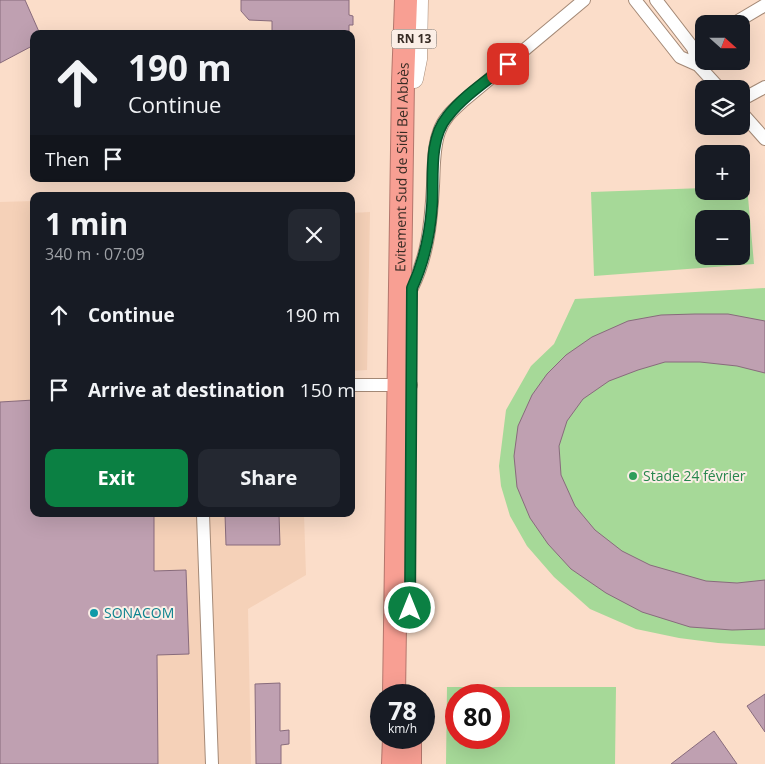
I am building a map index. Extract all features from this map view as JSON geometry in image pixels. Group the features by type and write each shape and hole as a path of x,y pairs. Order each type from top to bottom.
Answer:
{"highway":[{"name":"Evitement Sud de Sidi Bel Abbès","path":"394,684 407,302 409,80 406,0"},
{"name":"RN 13","path":"409,80 414,0"},
{"name":"Evitement Sud de Sidi Bel Abbès","path":"405,385 410,684"},
{"path":"393,764 394,749"},
{"path":"410,749 410,764"}],"main road":[{"path":"400,0 399,55 409,80"},
{"path":"409,80 418,59 419,0"}],"street":[{"path":"407,302 421,268 427,243 432,208 435,148 439,132 446,117 584,0"},
{"path":"635,0 680,57 695,64"},
{"path":"656,0 695,42"},
{"path":"749,15 762,7"},
{"path":"680,57 695,47"},
{"path":"703,70 712,80"},
{"path":"750,95 765,87"},
{"path":"750,122 765,139"},
{"path":"355,385 405,385"},
{"path":"203,517 212,764"}],"shaded area":[{"path":"30,201 30,517 304,517 306,575 248,609 251,764 0,764 0,202"},
{"path":"370,212 367,370 355,371 355,213"}],"green space":[{"path":"695,188 695,200 748,200 749,210 695,210 695,265 741,265 594,276 591,192"},
{"path":"750,219 754,264 750,264"},
{"name":"Stade 24 février","path":"765,288 765,646 679,638 636,629 590,609 554,577 527,546 510,516 501,486 499,466 506,410 531,366 554,344 575,299"},
{"path":"510,687 616,687 615,764 446,764 446,749 510,749"}],"building":[{"path":"0,0 25,0 38,30 30,30 30,47 0,63"},
{"path":"241,0 349,0 349,15 353,16 353,25 349,25 349,30 272,30 272,21 249,20 241,11"},
{"path":"728,314 765,321 765,373 737,366 700,362 665,362 609,381 583,399 567,421 559,446 561,475 575,506 595,530 622,551 650,565 706,581 737,583 765,580 765,629 732,630 690,627 642,612 606,593 571,569 548,544 530,518 517,487 514,456 518,426 532,395 547,374 566,355 592,337 628,321 661,315"},
{"name":"SONACOM","path":"30,400 30,517 154,517 154,571 186,570 189,654 157,655 158,764 0,764 0,402"},
{"path":"225,517 279,517 280,545 226,545"},
{"path":"280,683 280,731 289,730 289,744 281,745 281,764 256,764 255,684"},
{"path":"765,694 765,732 747,706"},
{"path":"714,731 737,764 671,764"}],"place":[{"name":"Stade 24 février","path":"633,476"},
{"name":"SONACOM","path":"94,613"}],"route":[{"path":"410,608 412,288 421,268 427,243 432,208 435,148 439,132 446,117 508,64"}]}
